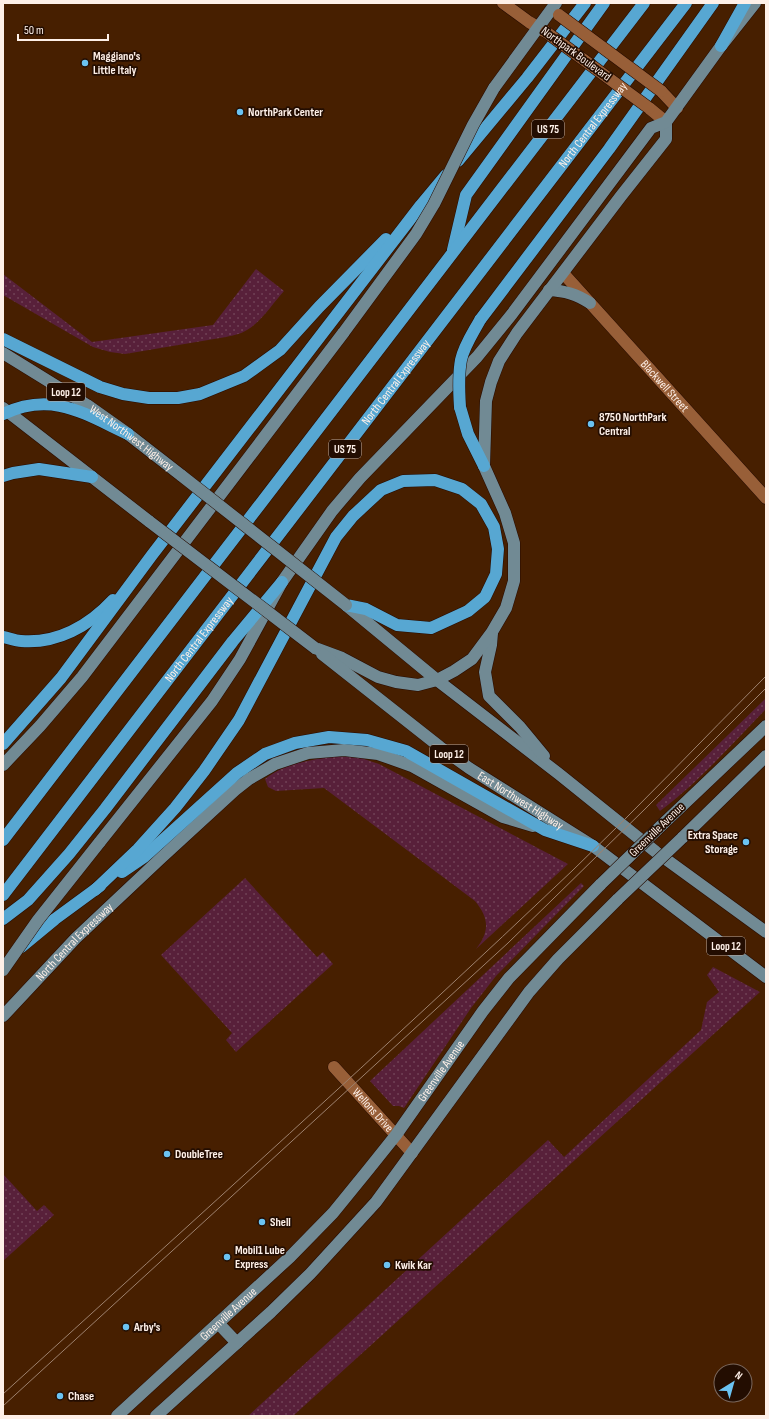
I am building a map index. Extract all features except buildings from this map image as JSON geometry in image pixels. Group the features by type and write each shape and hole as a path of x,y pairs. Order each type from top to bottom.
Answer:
{"highway":[{"path":"3,744 61,678 152,555 421,205 527,78 585,3"},
{"path":"451,254 466,195 604,3"},
{"name":"US 75","path":"3,840 644,3"},
{"name":"North Central Expressway","path":"3,895 686,3"},
{"path":"484,466 468,434 460,407 459,379 462,359 469,339 480,320 609,149 713,3"},
{"path":"722,46 745,3"},
{"path":"3,339 100,387 123,394 149,398 178,398 200,394 244,376 280,350 320,306 421,205"},
{"path":"4,411 31,404 59,405 72,408 128,434"},
{"path":"3,476 39,469 92,477"},
{"path":"95,890 138,849 175,808 204,771 239,720 336,537 353,516 381,490 403,481 435,480 462,489 481,504 494,527 498,549 496,574 485,597 468,611 431,628 412,628 397,625 366,609 346,605"},
{"path":"3,637 19,642 40,641 63,636 84,626 108,604 152,555"},
{"path":"3,919 28,900 69,854 233,641 282,582"},
{"path":"3,964 16,951 55,919 144,857 237,773 265,754 295,743 329,737 367,740 406,750 545,830 592,846"}],"main road":[{"path":"3,970 38,920 212,701 240,659 282,582 332,511 360,478 477,357 512,314 651,128 666,122 755,3"},
{"path":"3,765 40,726 82,677 344,332 416,234 434,204 473,125 494,88 542,29 553,7"},
{"path":"315,648 342,658 378,677 418,685 437,680 472,659 492,632 506,608 514,581 514,544 505,513 484,466 486,401 491,382 499,361 517,333 666,139 666,122"},
{"path":"549,290 564,291 578,295 590,303"},
{"name":"West Northwest Highway","path":"3,353 87,406 128,434 346,605"},
{"name":"Loop 12","path":"4,411 92,477"},
{"name":"East Northwest Highway","path":"92,477 469,768 592,846 766,977"},
{"name":"Loop 12","path":"346,605 437,680 559,774 656,852 766,932"},
{"path":"492,632 491,644 484,672 489,696 520,727 559,774"},
{"name":"Greenville Avenue","path":"117,1416 314,1233 360,1180 396,1135 483,1011 509,978 600,884 766,726"},
{"name":"North Central Expressway","path":"3,1016 76,938 160,859 235,790 249,779 275,764 308,753 344,750 378,754 412,766 503,817 545,830"},
{"name":"Greenville Avenue","path":"156,1416 271,1312 372,1206 529,992 558,959 618,899 766,756"},
{"path":"218,1323 237,1343"}],"street":[{"name":"Northpark Boulevard","path":"503,3 529,22 542,29 666,122"},
{"name":"Northpark Boulevard","path":"553,7 661,91 677,108"},
{"name":"Blackwell Street","path":"563,273 766,498"},
{"name":"Wellons Drive","path":"334,1067 412,1153"}],"shaded area":[{"path":"256,269 284,291 262,317 247,330 226,337 125,354 110,352 93,347 3,295 3,274 92,342 213,325"},
{"path":"766,698 766,709 702,775 660,811 656,805"},
{"path":"339,756 361,758 379,764 568,864 476,949 484,936 486,925 483,913 475,901 324,788 276,791 268,787 265,779 281,769 291,765 310,760"},
{"path":"245,878 317,957 323,952 333,964 236,1052 226,1040 232,1033 161,955"},
{"path":"581,883 584,886 496,976 471,1008 404,1108 393,1106 370,1081"},
{"path":"713,967 760,992 293,1416 248,1416 548,1140 564,1157 701,1030 707,1002 719,992 707,975"},
{"path":"3,1174 37,1211 44,1205 54,1215 3,1261"}],"tram line":[{"path":"3,1394 290,1134 503,936 622,822 766,676"},
{"path":"3,1406 508,943 766,688"}],"place":[{"name":"Maggiano's Little Italy","path":"85,63"},
{"name":"NorthPark Center","path":"240,112"},
{"name":"8750 NorthPark Central","path":"591,424"},
{"name":"Extra Space Storage","path":"746,842"},
{"name":"DoubleTree","path":"167,1154"},
{"name":"Shell","path":"262,1222"},
{"name":"Mobil1 Lube Express","path":"227,1257"},
{"name":"Kwik Kar","path":"387,1265"},
{"name":"Arby's","path":"126,1327"},
{"name":"Chase","path":"60,1396"}]}
